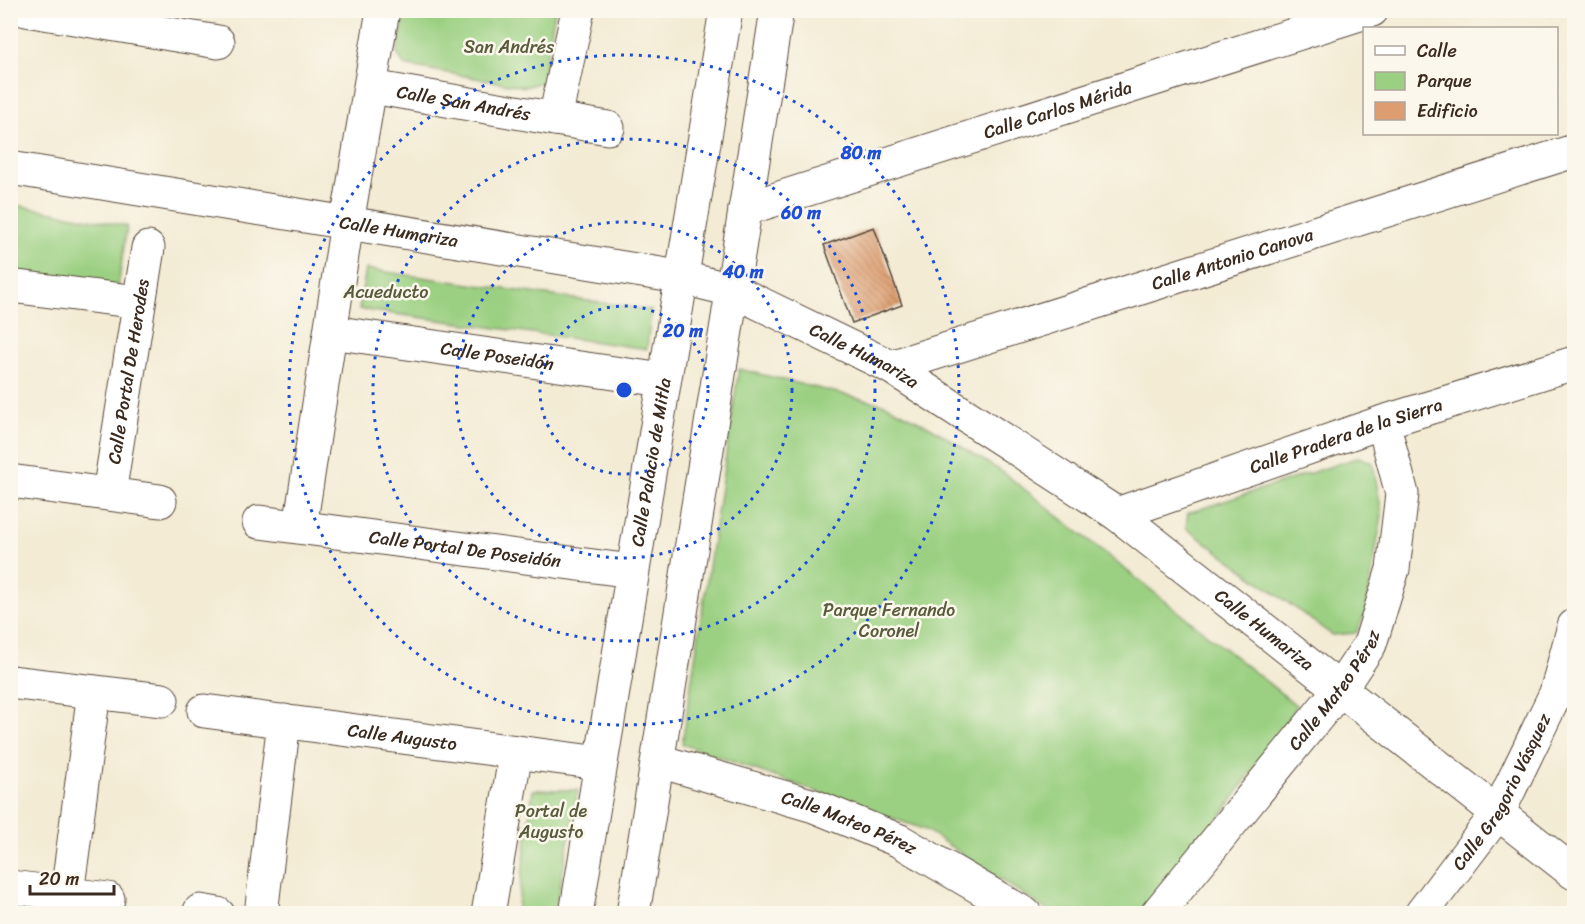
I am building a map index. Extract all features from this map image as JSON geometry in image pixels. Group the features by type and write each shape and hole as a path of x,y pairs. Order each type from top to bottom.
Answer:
{"street":[{"path":"26,10 171,22 218,42"},
{"name":"Calle San Andrés","path":"347,223 384,10"},
{"name":"Calle San Andrés","path":"555,118 578,10"},
{"name":"Calle Palacio de Mitla","path":"576,914 679,278 726,10"},
{"path":"633,914 777,10"},
{"name":"Calle Carlos Mérida","path":"745,209 1371,10"},
{"name":"Calle San Andrés","path":"372,87 608,128"},
{"name":"Calle Antonio Canova","path":"891,366 1575,151"},
{"name":"Calle Humariza","path":"10,168 679,278 732,290 891,366 1116,514 1575,873"},
{"path":"300,528 347,223"},
{"name":"Calle Portal De Herodes","path":"108,494 148,248"},
{"path":"10,286 139,302"},
{"name":"Calle Poseidón","path":"332,332 663,380"},
{"name":"Calle Pradera de la Sierra","path":"1116,514 1383,422 1575,363"},
{"name":"Calle Mateo Pérez","path":"1157,914 1340,689 1370,644 1393,569 1402,494 1383,422"},
{"path":"10,481 160,501"},
{"name":"Calle Portal De Poseidón","path":"259,522 632,571"},
{"name":"Calle Gregorio Vásquez","path":"1420,914 1498,813 1556,693 1575,626"},
{"path":"10,681 162,700"},
{"path":"67,894 94,692"},
{"name":"Calle Augusto","path":"204,711 600,763"},
{"path":"261,914 284,722"},
{"path":"488,914 516,752"},
{"name":"Calle Mateo Pérez","path":"659,761 814,806 900,841 1025,914"},
{"path":"10,886 108,899"}],"green space":[{"name":"San Andrés","path":"406,11 555,11 542,82 525,87 404,65 397,53"},
{"path":"11,204 127,226 118,287 11,272"},
{"name":"Acueducto","path":"366,269 651,310 647,349 359,309"},
{"name":"Parque Fernando Coronel","path":"739,369 887,405 930,427 1004,473 1297,706 1155,911 1151,913 1051,913 926,830 682,744"},
{"path":"1359,457 1373,463 1382,515 1365,613 1356,633 1332,635 1186,528 1188,513"},
{"name":"Portal de Augusto","path":"533,790 578,790 555,913 517,913"}],"building":[{"path":"874,227 902,305 852,323 824,245"}]}
